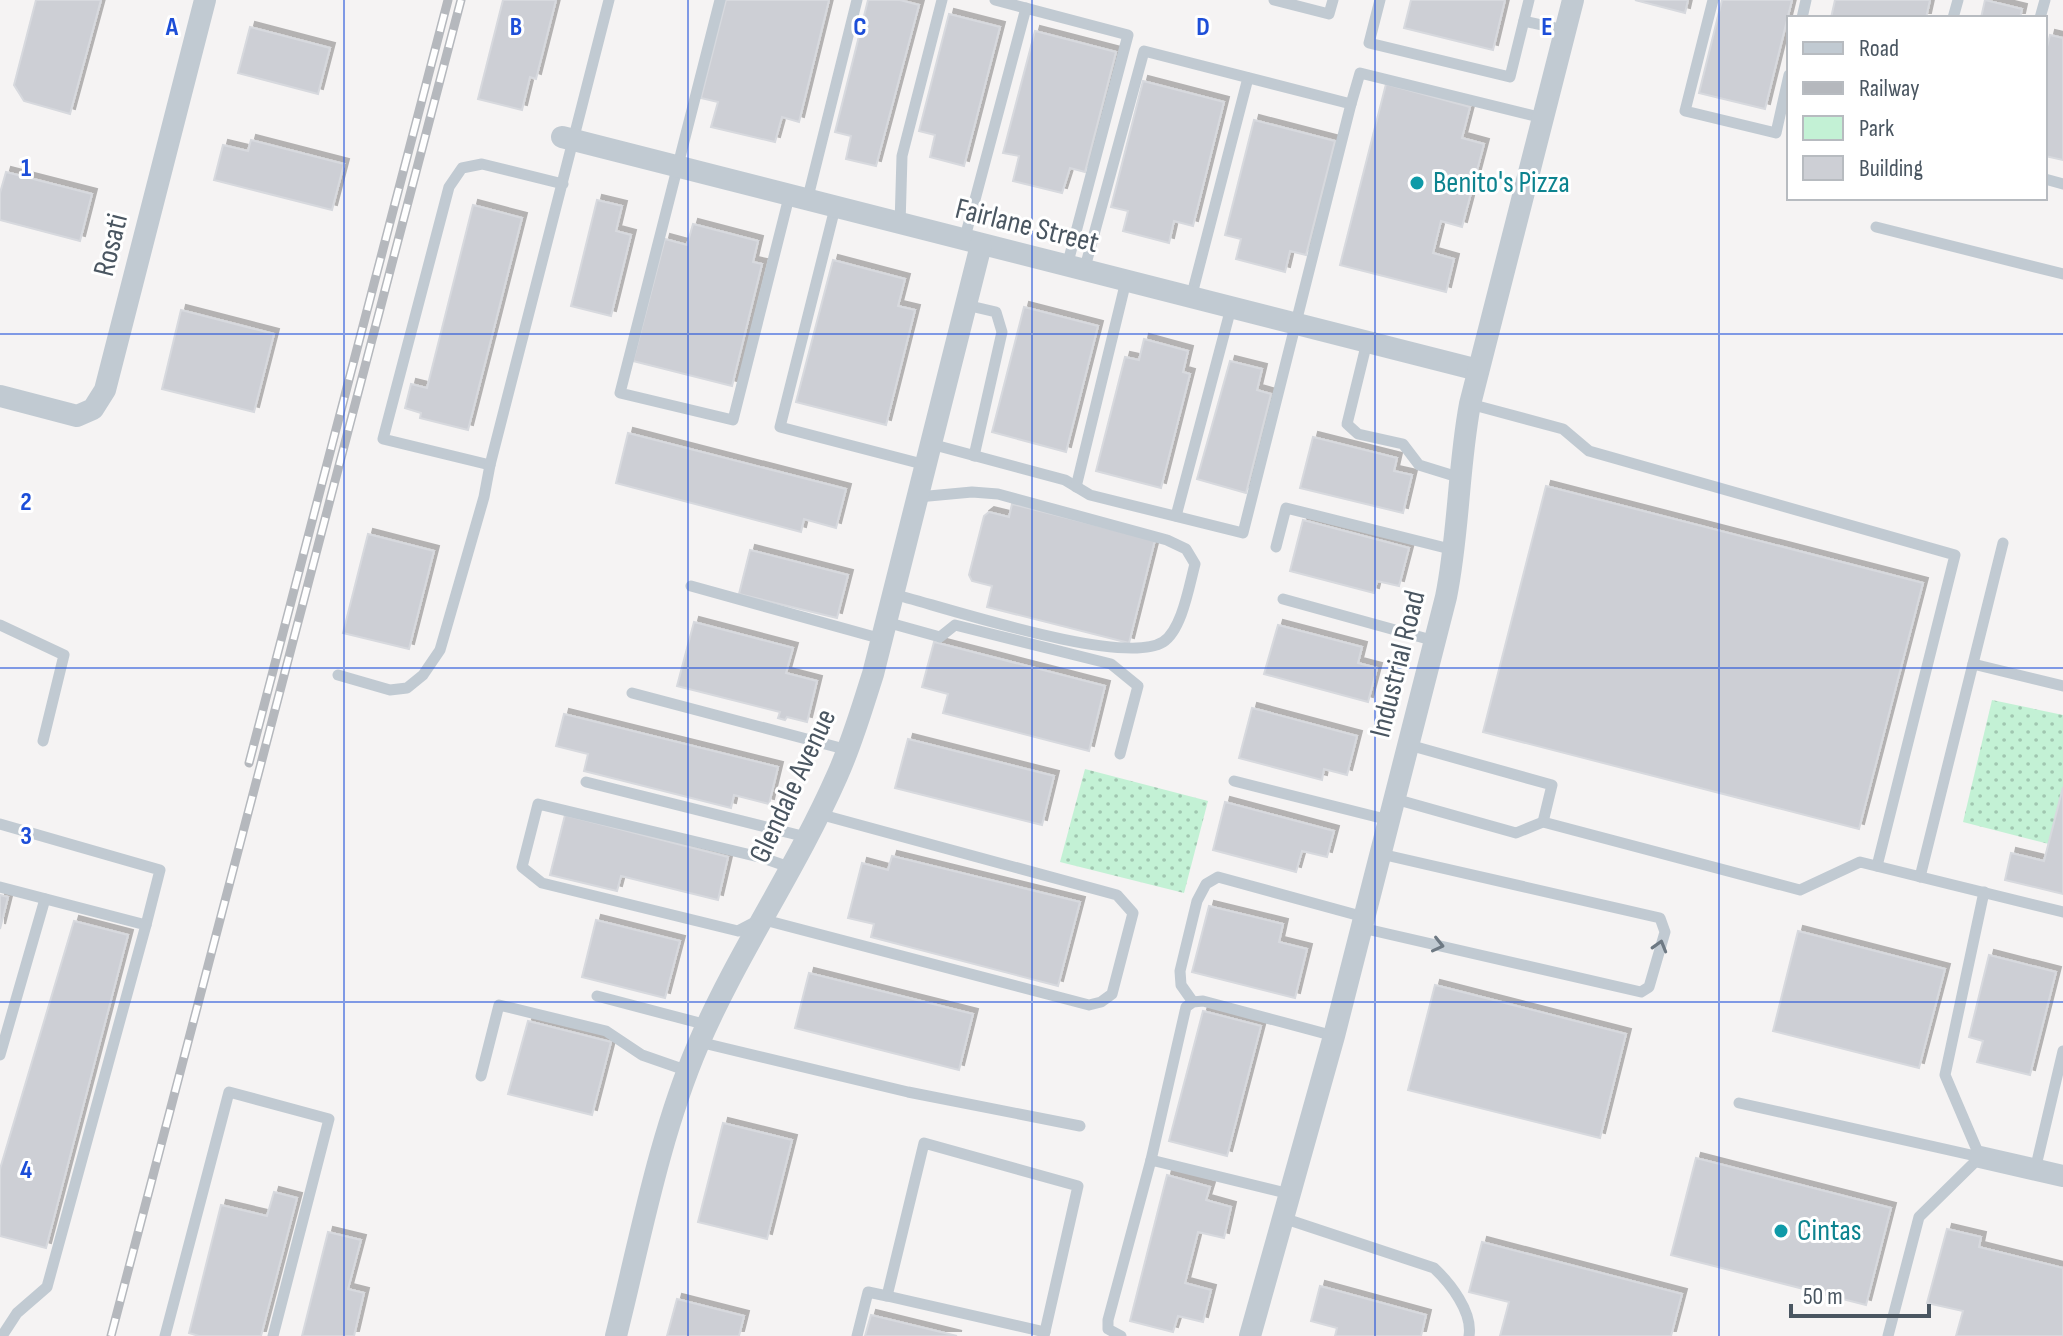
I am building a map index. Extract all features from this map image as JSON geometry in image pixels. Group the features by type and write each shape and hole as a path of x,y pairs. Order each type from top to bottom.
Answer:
{"street":[{"name":"Rosati","path":"0,396 77,416 93,409 105,390 205,0"},
{"name":"Industrial Road","path":"1250,1336 1334,1036 1435,641 1455,551 1470,404 1573,0"},
{"name":"Fairlane Street","path":"568,139 1478,370"},
{"name":"Glendale Avenue","path":"616,1336 668,1133 703,1033 819,814 848,750 884,630 966,305 973,243"},
{"path":"1980,1157 2063,1176"}],"lane":[{"path":"338,675 390,690 407,688 423,675 440,650 484,497 563,184 568,139 609,0"},
{"path":"720,0 620,393 733,420 857,0"},
{"path":"900,225 902,156 942,0"},
{"path":"995,0 1128,35 1076,269"},
{"path":"1274,0 1329,14 1333,0"},
{"path":"1380,0 1369,43 1510,77 1529,0"},
{"path":"1713,0 1685,111 1787,136"},
{"path":"973,243 1026,8"},
{"path":"1524,21 1565,30"},
{"path":"1076,269 1144,51 1351,104"},
{"path":"835,208 780,427 928,455 974,456 1065,480 1090,495 1243,533 1360,73 1543,118"},
{"path":"1191,298 1248,78"},
{"path":"1776,133 1787,84"},
{"path":"490,465 383,439 449,187 462,168 482,164 563,184"},
{"path":"1876,227 2063,274"},
{"path":"1076,487 1126,281"},
{"path":"966,305 996,312 1002,332 974,456"},
{"path":"1176,516 1231,308"},
{"path":"1367,342 1347,424 1358,434 1403,444 1419,465 1461,478"},
{"path":"1470,404 1563,429 1589,451 1955,555 1877,866"},
{"path":"893,594 1080,644 1138,650 1164,642 1176,630 1195,564 1186,549 1167,540 998,494 972,492 918,497"},
{"path":"1276,547 1286,508 1455,551"},
{"path":"1920,877 2003,543"},
{"path":"691,586 884,630 940,637 955,625 1111,664 1138,686 1120,754"},
{"path":"1283,599 1435,641"},
{"path":"0,625 64,655 43,741"},
{"path":"1973,664 2063,686"},
{"path":"632,693 848,750"},
{"path":"1409,745 1552,785 1543,822"},
{"path":"1234,781 1516,833 1543,822 1800,890 1860,862 2063,912"},
{"path":"586,782 806,837"},
{"path":"789,867 538,804 522,867 542,883 738,931 761,919 1089,1005 1101,1002 1112,994 1133,913 1117,895 819,814"},
{"path":"0,824 160,870 47,1287 17,1313 2,1336"},
{"path":"1193,1002 1181,985 1180,971 1197,901 1206,884 1218,877 1363,922 1641,992 1649,987 1665,932 1660,918 1381,854"},
{"path":"0,887 146,925"},
{"path":"1980,1157 1945,1075 1984,892"},
{"path":"0,1055 45,899"},
{"path":"597,996 703,1033 908,1092 1080,1126"},
{"path":"1121,1336 1108,1329 1108,1320 1151,1160 1186,1007 1203,1001 1334,1036"},
{"path":"481,1076 499,1005 606,1031 642,1055 688,1071"},
{"path":"2035,1170 2063,1051"},
{"path":"165,1336 229,1092 329,1119 273,1336"},
{"path":"1739,1103 1980,1157"},
{"path":"857,1336 868,1292 1044,1334 1078,1186 924,1143 887,1296"},
{"path":"1888,1336 1919,1217 1980,1157"},
{"path":"1151,1160 1290,1194"},
{"path":"1283,1218 1434,1268 1449,1282 1468,1320 1469,1336"}],"green space":[{"path":"1992,700 2063,715 2063,787 2049,844 1963,822"},
{"path":"1085,769 1208,801 1184,893 1060,862"}],"building":[{"path":"36,0 101,0 70,114 24,101 14,85"},
{"path":"503,0 556,0 536,79 530,77 522,110 478,99"},
{"path":"726,0 829,0 799,122 782,117 775,142 711,127 718,102 701,98"},
{"path":"868,0 900,0 919,5 876,166 846,159 851,136 835,132"},
{"path":"1411,0 1505,0 1493,50 1404,28"},
{"path":"1635,0 1688,0 1685,13"},
{"path":"1722,0 1792,0 1765,109 1699,93"},
{"path":"1835,0 1930,0 1926,16 1831,16"},
{"path":"1985,0 2022,9 2020,16 1981,16"},
{"path":"949,14 1000,27 964,166 930,157 935,135 919,131"},
{"path":"250,27 330,48 318,94 238,73"},
{"path":"1035,31 1116,52 1085,172 1070,168 1062,193 1013,181 1019,156 1003,153"},
{"path":"2050,35 2063,38 2063,160 2047,156 2047,47"},
{"path":"1143,81 1224,102 1193,226 1174,221 1169,243 1123,231 1128,211 1111,207"},
{"name":"Benito's Pizza","path":"1386,84 1470,107 1462,138 1484,144 1462,227 1441,221 1433,253 1454,259 1446,292 1340,265"},
{"path":"1254,120 1335,141 1306,255 1290,251 1285,272 1236,259 1241,239 1225,235"},
{"path":"251,140 344,164 332,210 214,180 223,145 248,151"},
{"path":"6,172 92,194 80,241 0,220 0,193"},
{"path":"597,200 622,206 616,231 631,235 611,316 571,306"},
{"path":"473,205 522,218 468,430 420,418 421,413 405,408 411,384 427,388"},
{"path":"693,224 758,241 753,262 762,264 732,386 633,361 665,239 687,245"},
{"path":"833,260 905,279 898,306 915,310 886,425 796,402"},
{"path":"1024,307 1098,326 1066,452 992,432"},
{"path":"181,310 274,334 254,412 162,389"},
{"path":"1144,339 1188,351 1183,372 1190,374 1161,488 1096,471 1125,357 1139,360"},
{"path":"1230,361 1262,369 1257,390 1271,394 1246,493 1197,479"},
{"path":"628,433 846,489 836,528 804,519 801,532 616,483"},
{"path":"1313,437 1397,458 1394,471 1412,475 1403,513 1300,488"},
{"path":"1546,486 1923,583 1859,829 1483,732"},
{"path":"1012,504 1155,540 1129,643 987,607 992,586 972,581 969,575 984,516 989,512 1009,517"},
{"path":"1303,520 1409,548 1399,586 1377,581 1374,593 1290,571"},
{"path":"368,534 434,551 409,649 343,633"},
{"path":"750,550 848,575 837,618 739,594"},
{"path":"694,622 793,648 786,673 817,681 807,722 787,717 785,720 778,718 780,712 677,686"},
{"path":"1278,625 1362,647 1358,663 1377,668 1368,702 1264,674"},
{"path":"934,642 1105,686 1089,751 943,713 948,694 922,687"},
{"path":"1252,708 1357,736 1347,775 1324,769 1322,780 1239,758"},
{"path":"564,714 778,767 769,804 734,795 731,808 584,771 588,754 556,746"},
{"path":"908,739 1054,776 1042,825 895,788"},
{"path":"2063,787 2063,894 2005,880 2011,853 2044,861"},
{"path":"1225,802 1334,831 1327,857 1302,851 1296,872 1213,850"},
{"path":"565,815 728,857 718,900 621,876 617,891 550,875"},
{"path":"892,856 1080,902 1058,986 871,937 874,924 848,918 862,863 888,870"},
{"path":"0,895 8,897 0,929"},
{"path":"1209,906 1283,924 1279,942 1307,949 1295,998 1192,972"},
{"path":"596,920 680,941 665,998 582,977"},
{"path":"74,921 128,935 46,1248 0,1236 0,1169"},
{"path":"1798,931 1945,969 1919,1068 1773,1031"},
{"path":"1989,955 2056,972 2030,1075 1977,1062 1983,1041 1969,1037"},
{"path":"809,973 973,1014 959,1070 795,1028"},
{"path":"1435,985 1626,1034 1600,1138 1408,1090"},
{"path":"1203,1011 1261,1026 1227,1156 1169,1141"},
{"path":"528,1021 611,1042 592,1115 508,1094"},
{"path":"723,1123 792,1140 767,1239 698,1222"},
{"name":"Cintas","path":"1696,1158 1891,1208 1866,1305 1671,1255"},
{"path":"1167,1175 1210,1187 1206,1200 1231,1207 1224,1238 1198,1232 1185,1283 1211,1290 1203,1322 1178,1316 1173,1332 1130,1321"},
{"path":"274,1192 297,1198 261,1336 199,1336 189,1333 221,1205 267,1216"},
{"path":"1947,1229 1981,1237 1979,1247 2063,1268 2063,1336 1956,1336 1963,1311 1927,1303"},
{"path":"328,1232 361,1240 348,1289 364,1293 354,1336 302,1336"},
{"path":"1482,1242 1682,1294 1671,1336 1500,1336 1509,1302 1469,1292"},
{"path":"1320,1286 1426,1315 1421,1336 1335,1336 1337,1328 1311,1321"},
{"path":"677,1299 744,1316 739,1336 667,1336"},
{"path":"871,1315 957,1336 865,1336"}],"railway":[{"path":"249,763 448,0"},
{"path":"111,1336 461,0"}],"place":[{"name":"Benito's Pizza","path":"1417,183"},
{"name":"Cintas","path":"1781,1231"}]}
